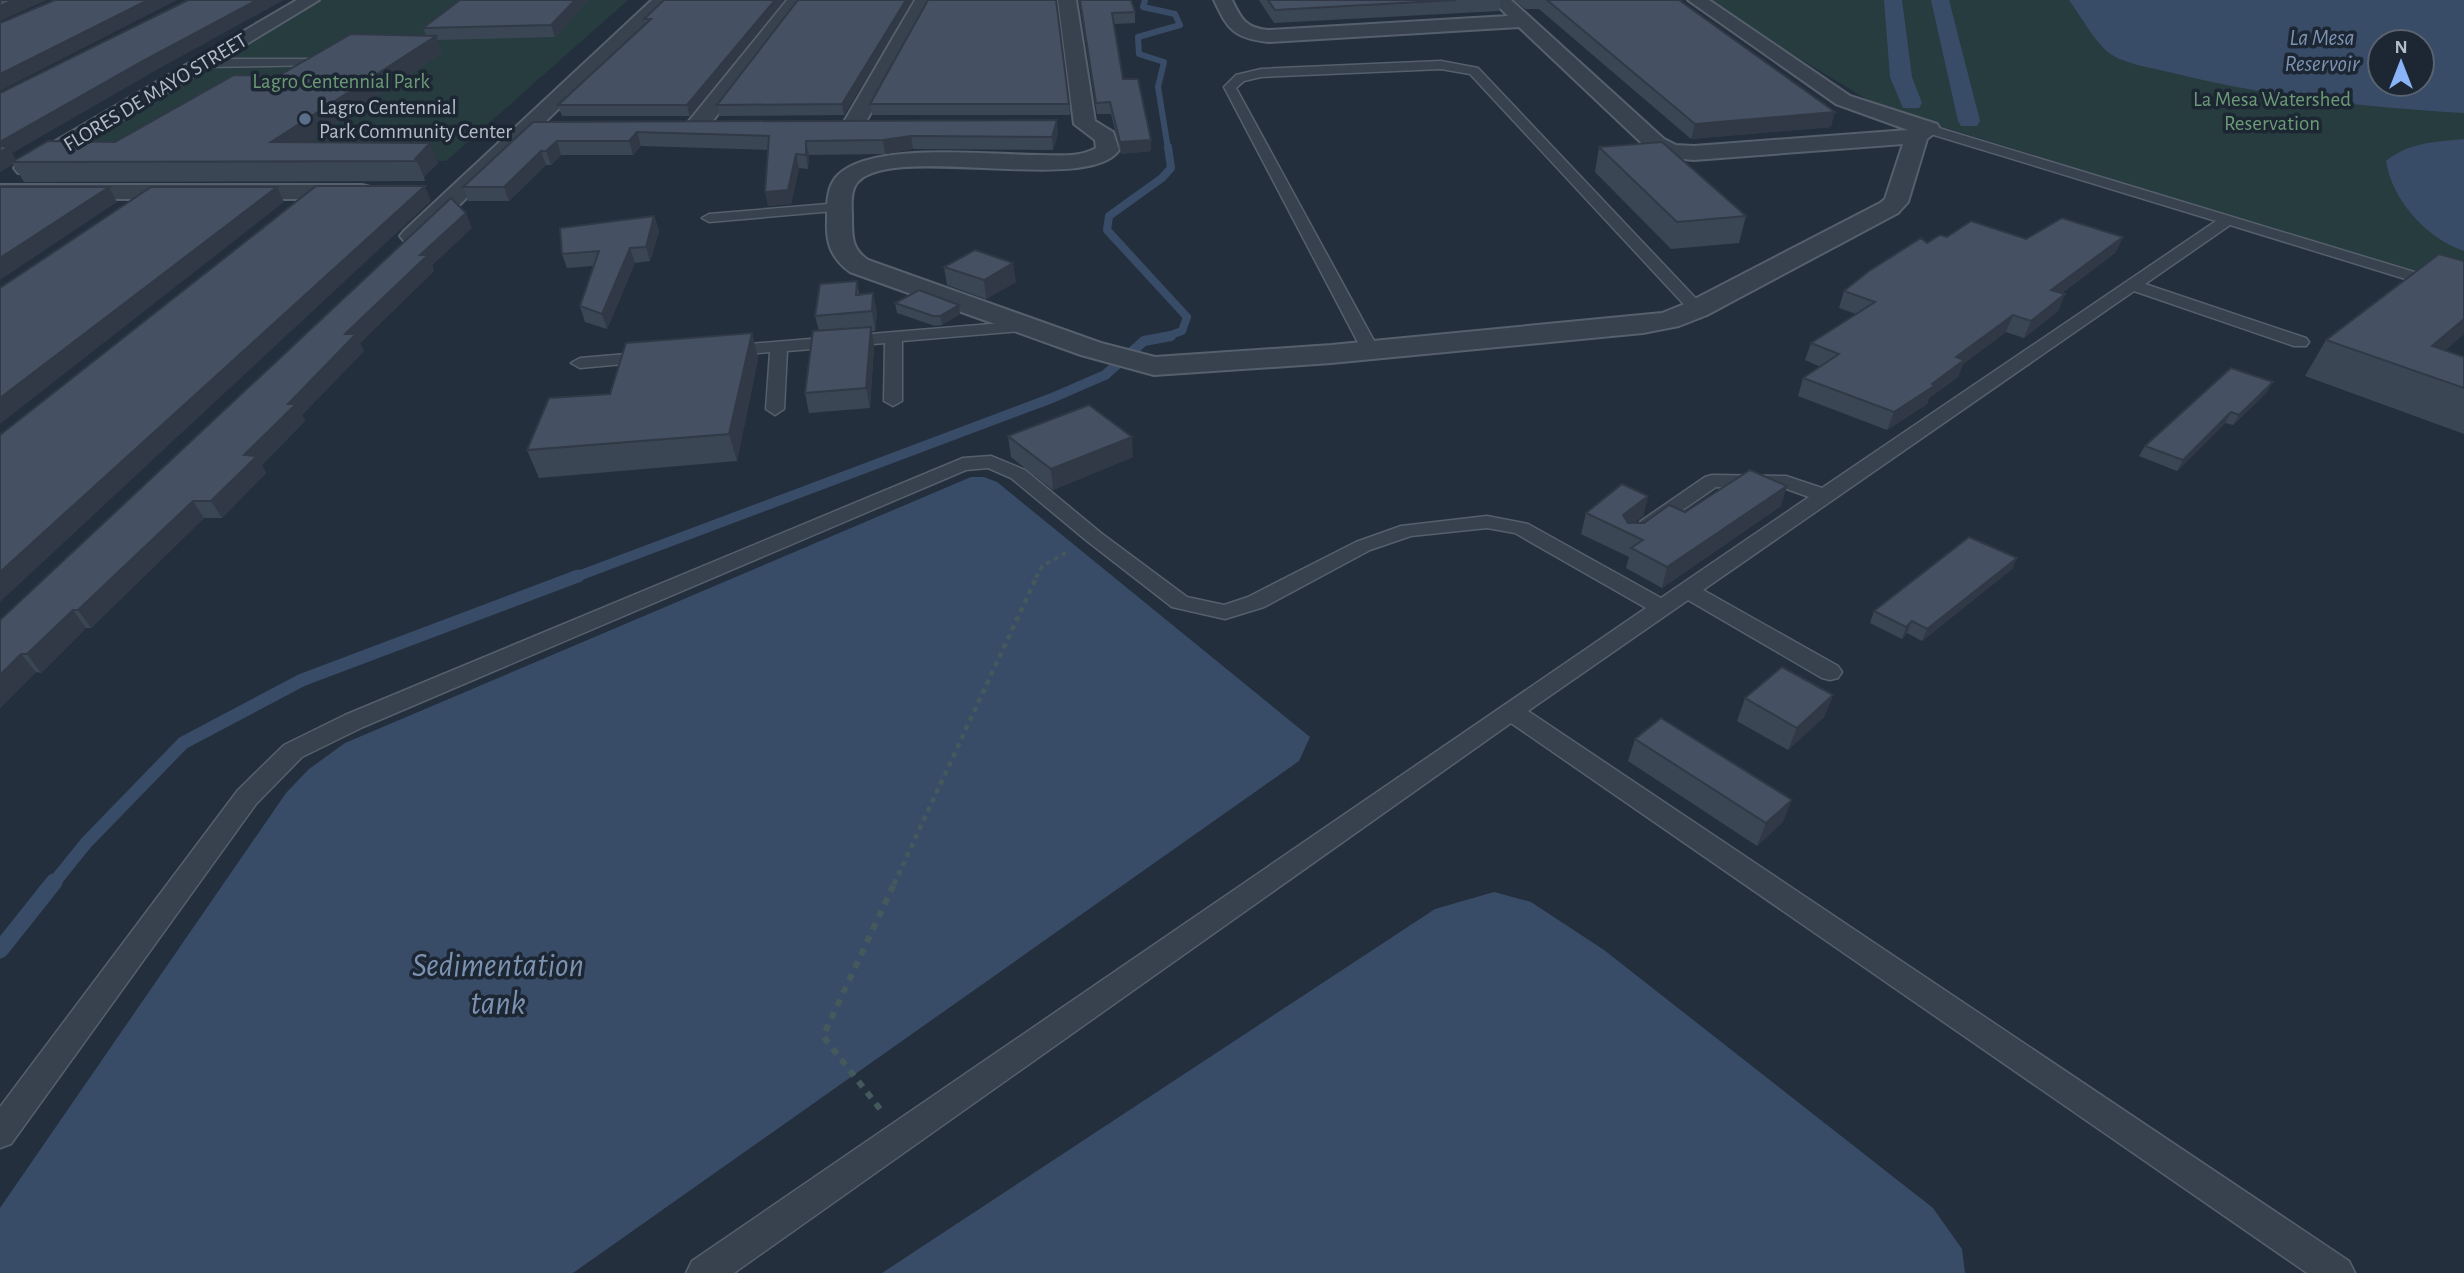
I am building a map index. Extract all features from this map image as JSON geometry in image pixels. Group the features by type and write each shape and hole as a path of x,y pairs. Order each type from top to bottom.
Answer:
{"street":[{"name":"FLORES DE MAYO STREET","path":"0,184 310,0"},
{"path":"391,258 662,0"},
{"path":"697,126 796,0"},
{"path":"852,127 924,0"},
{"path":"1067,0 1085,124"},
{"path":"1223,0 1236,28 1248,35 1524,21"},
{"path":"1501,0 1656,144 1671,151 1694,153 1923,133"},
{"path":"1697,0 1843,100 1923,133"},
{"path":"1058,125 1085,124 1105,137 1108,150 1105,155 1084,160 918,161 872,166 847,179 842,189 839,244 845,257 859,266 1091,349 1136,362 1168,366 1643,326 1697,309 1889,208 1896,202 1923,133"},
{"path":"529,126 557,126"},
{"path":"669,126 723,126"},
{"path":"827,127 880,126"},
{"path":"421,191 461,191"},
{"path":"0,192 381,192"},
{"path":"282,218 315,192"},
{"path":"119,215 151,193"}],"lane":[{"path":"204,63 320,63"},
{"path":"1370,350 1230,87 1240,78 1261,73 1441,65 1474,71 1697,309"},
{"path":"1923,133 2464,292"},
{"path":"709,218 840,207"},
{"path":"704,1273 1511,711 2226,221"},
{"path":"2132,285 2300,342"},
{"path":"713,352 1027,326"},
{"path":"894,337 894,401"},
{"path":"775,409 779,346"},
{"path":"580,363 673,355"},
{"path":"0,1133 247,797 293,751 354,720 963,464 991,462 1018,474 1094,537 1180,602 1225,612 1256,602 1363,546 1408,530 1487,522 1521,528 1663,608"},
{"path":"1630,537 1712,481 1787,482 1825,496"},
{"path":"1688,591 1830,672"},
{"path":"1511,711 2337,1273"}],"path":[{"path":"888,1118 823,1036 1042,566 1078,546"}],"green space":[{"name":"Lagro Centennial Park","path":"318,0 628,0 446,161 54,159"},
{"name":"La Mesa Watershed Reservation","path":"1704,0 2464,0 2464,287 1881,108"}],"water":[{"name":"La Mesa Reservoir","path":"2069,0 2464,0 2464,113 2354,104 2245,89 2133,64 2106,51"},
{"path":"2464,139 2464,251 2437,237 2413,216 2395,190 2386,161 2413,146"},
{"name":"Sedimentation tank","path":"971,477 984,477 997,482 1310,737 1299,761 573,1273 0,1273 0,1208 286,793 309,769 345,743"},
{"path":"1494,892 1531,902 1604,950 1933,1208 1962,1249 1965,1273 882,1273 1435,909"}],"building":[{"path":"0,0 14,0 0,6"},
{"path":"55,0 148,0 0,74 0,23"},
{"path":"188,0 257,0 0,142 0,93"},
{"path":"460,0 575,0 551,25 423,28"},
{"path":"664,0 775,0 687,105 558,105 651,19 644,19"},
{"path":"798,0 906,0 842,104 717,105"},
{"path":"928,0 1056,0 1069,104 870,104"},
{"path":"1080,0 1131,0 1135,12 1112,13 1123,79 1138,79 1151,140 1120,142 1110,102 1096,103"},
{"path":"1268,0 1456,0 1275,10"},
{"path":"1547,0 1679,0 1835,112 1695,124"},
{"path":"351,34 436,36 271,142 430,143 415,159 417,161 12,162 48,141 115,142 234,75 278,76"},
{"path":"1057,120 1052,137 911,136 883,140 806,141 806,155 796,154 788,190 765,192 769,136 637,132 629,141 557,141 546,151 541,151 504,187 463,187 533,122"},
{"path":"1662,142 1746,216 1677,222 1599,147"},
{"path":"316,186 425,186 0,572 0,435"},
{"path":"0,187 109,187 0,258"},
{"path":"151,187 277,187 0,398 0,288"},
{"path":"451,198 466,213 420,255 428,255 345,334 356,334 288,404 296,404 244,455 257,456 211,501 193,501 78,610 73,610 27,654 21,654 0,675 0,620"},
{"path":"654,216 646,247 630,248 602,314 580,306 599,251 562,254 560,228"},
{"path":"2062,218 2123,237 2051,290 2065,294 2031,321 2013,315 1956,357 1964,360 1932,384 1934,386 1894,412 1803,378 1839,354 1811,343 1875,302 1844,291 1869,271 1921,238 1927,243 1940,235 1947,237 1971,221 2026,239"},
{"path":"975,250 1013,263 984,280 944,267"},
{"path":"2439,254 2464,261 2464,319 2432,346 2464,357 2464,388 2326,340"},
{"path":"857,281 856,295 873,293 872,311 815,316 820,284"},
{"path":"919,290 959,305 940,316 933,316 895,303"},
{"path":"871,327 866,388 805,393 813,331"},
{"path":"752,333 729,434 527,450 549,398 610,394 626,343"},
{"path":"2231,368 2273,382 2239,415 2231,412 2183,460 2145,446"},
{"path":"1089,405 1132,437 1051,469 1008,436"},
{"path":"1750,470 1787,486 1667,567 1631,548 1643,540 1586,513 1622,484 1648,496 1623,515 1628,523 1644,523 1669,505 1685,512"},
{"path":"1969,537 2017,558 1927,629 1912,621 1906,627 1874,611"},
{"path":"1782,667 1833,695 1797,728 1745,698"},
{"path":"1661,718 1792,800 1766,823 1635,739"}],"waterway":[{"path":"1145,0 1143,7 1175,14 1180,25 1138,37 1139,54 1164,62 1158,87 1168,149"},
{"path":"1893,0 1901,77 1911,103"},
{"path":"1940,0 1969,121"},
{"path":"1164,337 1182,331 1187,317 1107,230 1109,216 1162,178 1171,168 1168,147"},
{"path":"1164,337 1171,336"},
{"path":"573,578 1052,398 1105,375 1144,341 1164,337"},
{"path":"53,884 86,843 183,743 302,680 578,576"},
{"path":"0,950 54,882"}],"place":[{"name":"Lagro Centennial Park Community Center","path":"305,119"}]}
